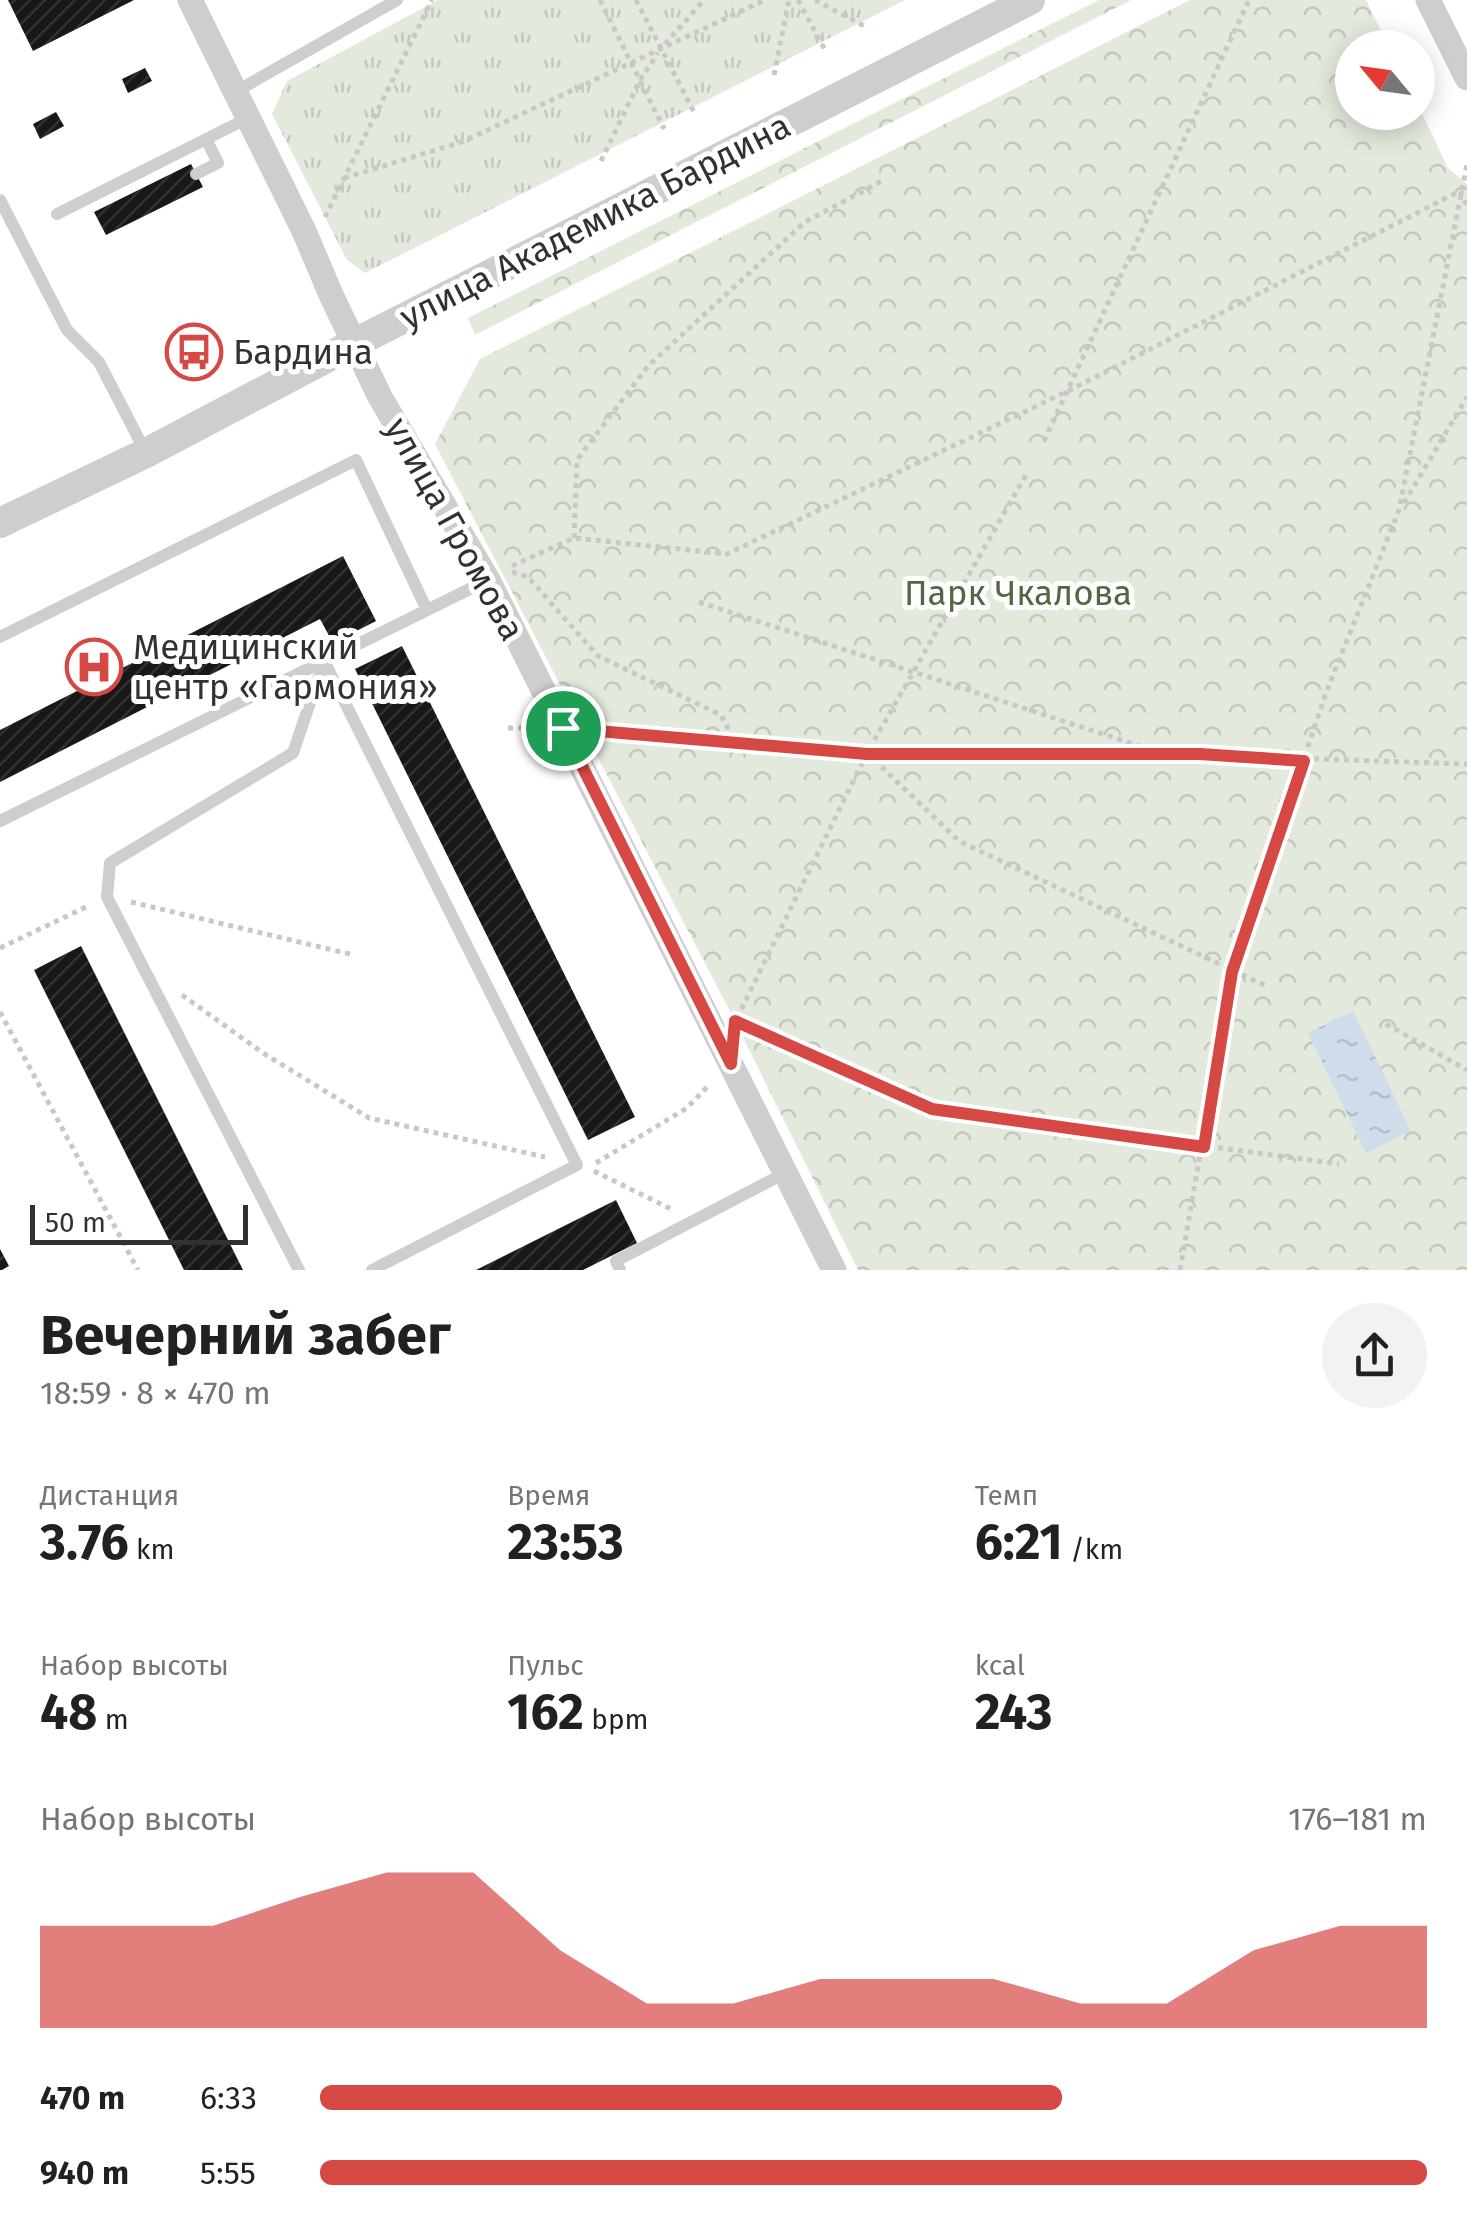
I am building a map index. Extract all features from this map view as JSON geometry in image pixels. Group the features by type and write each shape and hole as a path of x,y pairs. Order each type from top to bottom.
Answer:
{"street":[{"name":"улица Громова","path":"190,0 304,231 353,344 488,580 834,1270"},
{"name":"улица Академика Бардина","path":"0,523 146,453 1030,0"},
{"path":"1428,0 1467,78"}],"lane":[{"path":"235,92 388,2"},
{"path":"56,214 248,118"},
{"path":"196,174 218,163 206,139"},
{"path":"0,200 68,330 98,362 146,453"},
{"path":"0,637 356,460 428,610"},
{"path":"0,821 488,580"},
{"path":"299,1270 107,897 110,863 293,754 324,661"},
{"path":"324,661 576,1164 372,1270"},
{"path":"620,1270 616,1262 785,1174"}],"path":[{"path":"322,222 432,0"},
{"path":"600,0 664,129"},
{"path":"636,0 695,114"},
{"path":"601,160 640,80 660,49 704,0"},
{"path":"344,178 462,142 765,0"},
{"path":"774,75 789,0"},
{"path":"798,0 825,50"},
{"path":"815,0 868,28"},
{"path":"1044,441 1249,0"},
{"path":"1400,510 1467,164"},
{"path":"574,538 578,460 648,366 805,222 882,181"},
{"path":"736,744 721,715 598,656 528,577 505,569 574,538 727,554 1070,390 1460,190"},
{"path":"1460,190 1467,206"},
{"path":"1180,1270 1232,972 1326,693 1400,510 1467,397"},
{"path":"694,1220 588,1168 687,1108 731,1064 735,1021 867,754 1027,473"},
{"path":"700,602 1166,754"},
{"path":"508,728 563,728 867,754 1166,754 1467,764"},
{"path":"867,754 959,841 1266,986"},
{"path":"0,948 107,897 354,955"},
{"path":"143,967 263,1052 369,1118 576,1164"},
{"path":"0,1012 138,1270"},
{"path":"735,1021 932,1109 1339,1164"},
{"path":"1386,1024 1467,1070"}],"green space":[{"path":"438,0 905,0 365,273 347,260 272,114 287,81"},
{"path":"1099,0 1131,0 475,335 468,318"},
{"name":"Парк Чкалова","path":"1190,0 1366,0 1381,30 1335,30 1335,130 1430,130 1448,168 1467,184 1467,1270 858,1270 735,1021 435,444 480,359"}],"water":[{"path":"1353,1011 1411,1131 1366,1153 1308,1033"}],"building":[{"path":"8,0 134,0 33,51"},
{"path":"145,68 152,81 128,93 122,79"},
{"path":"56,112 64,126 40,139 33,124"},
{"path":"191,164 203,187 106,235 94,212"},
{"path":"343,556 376,621 333,643 320,619 0,782 0,730"},
{"path":"402,646 635,1117 588,1140 355,669"},
{"path":"81,946 243,1270 184,1270 34,970"},
{"path":"616,1200 637,1243 583,1270 476,1270"},
{"path":"0,1249 9,1266 2,1270 0,1270"}],"place":[{"name":"Бардина","path":"194,352"},
{"name":"Медицинский центр «Гармония»","path":"94,667"}],"route":[{"path":"563,728 867,754 1200,754 1304,761 1232,972 1204,1147 932,1109 735,1021 731,1064 563,728"}]}
